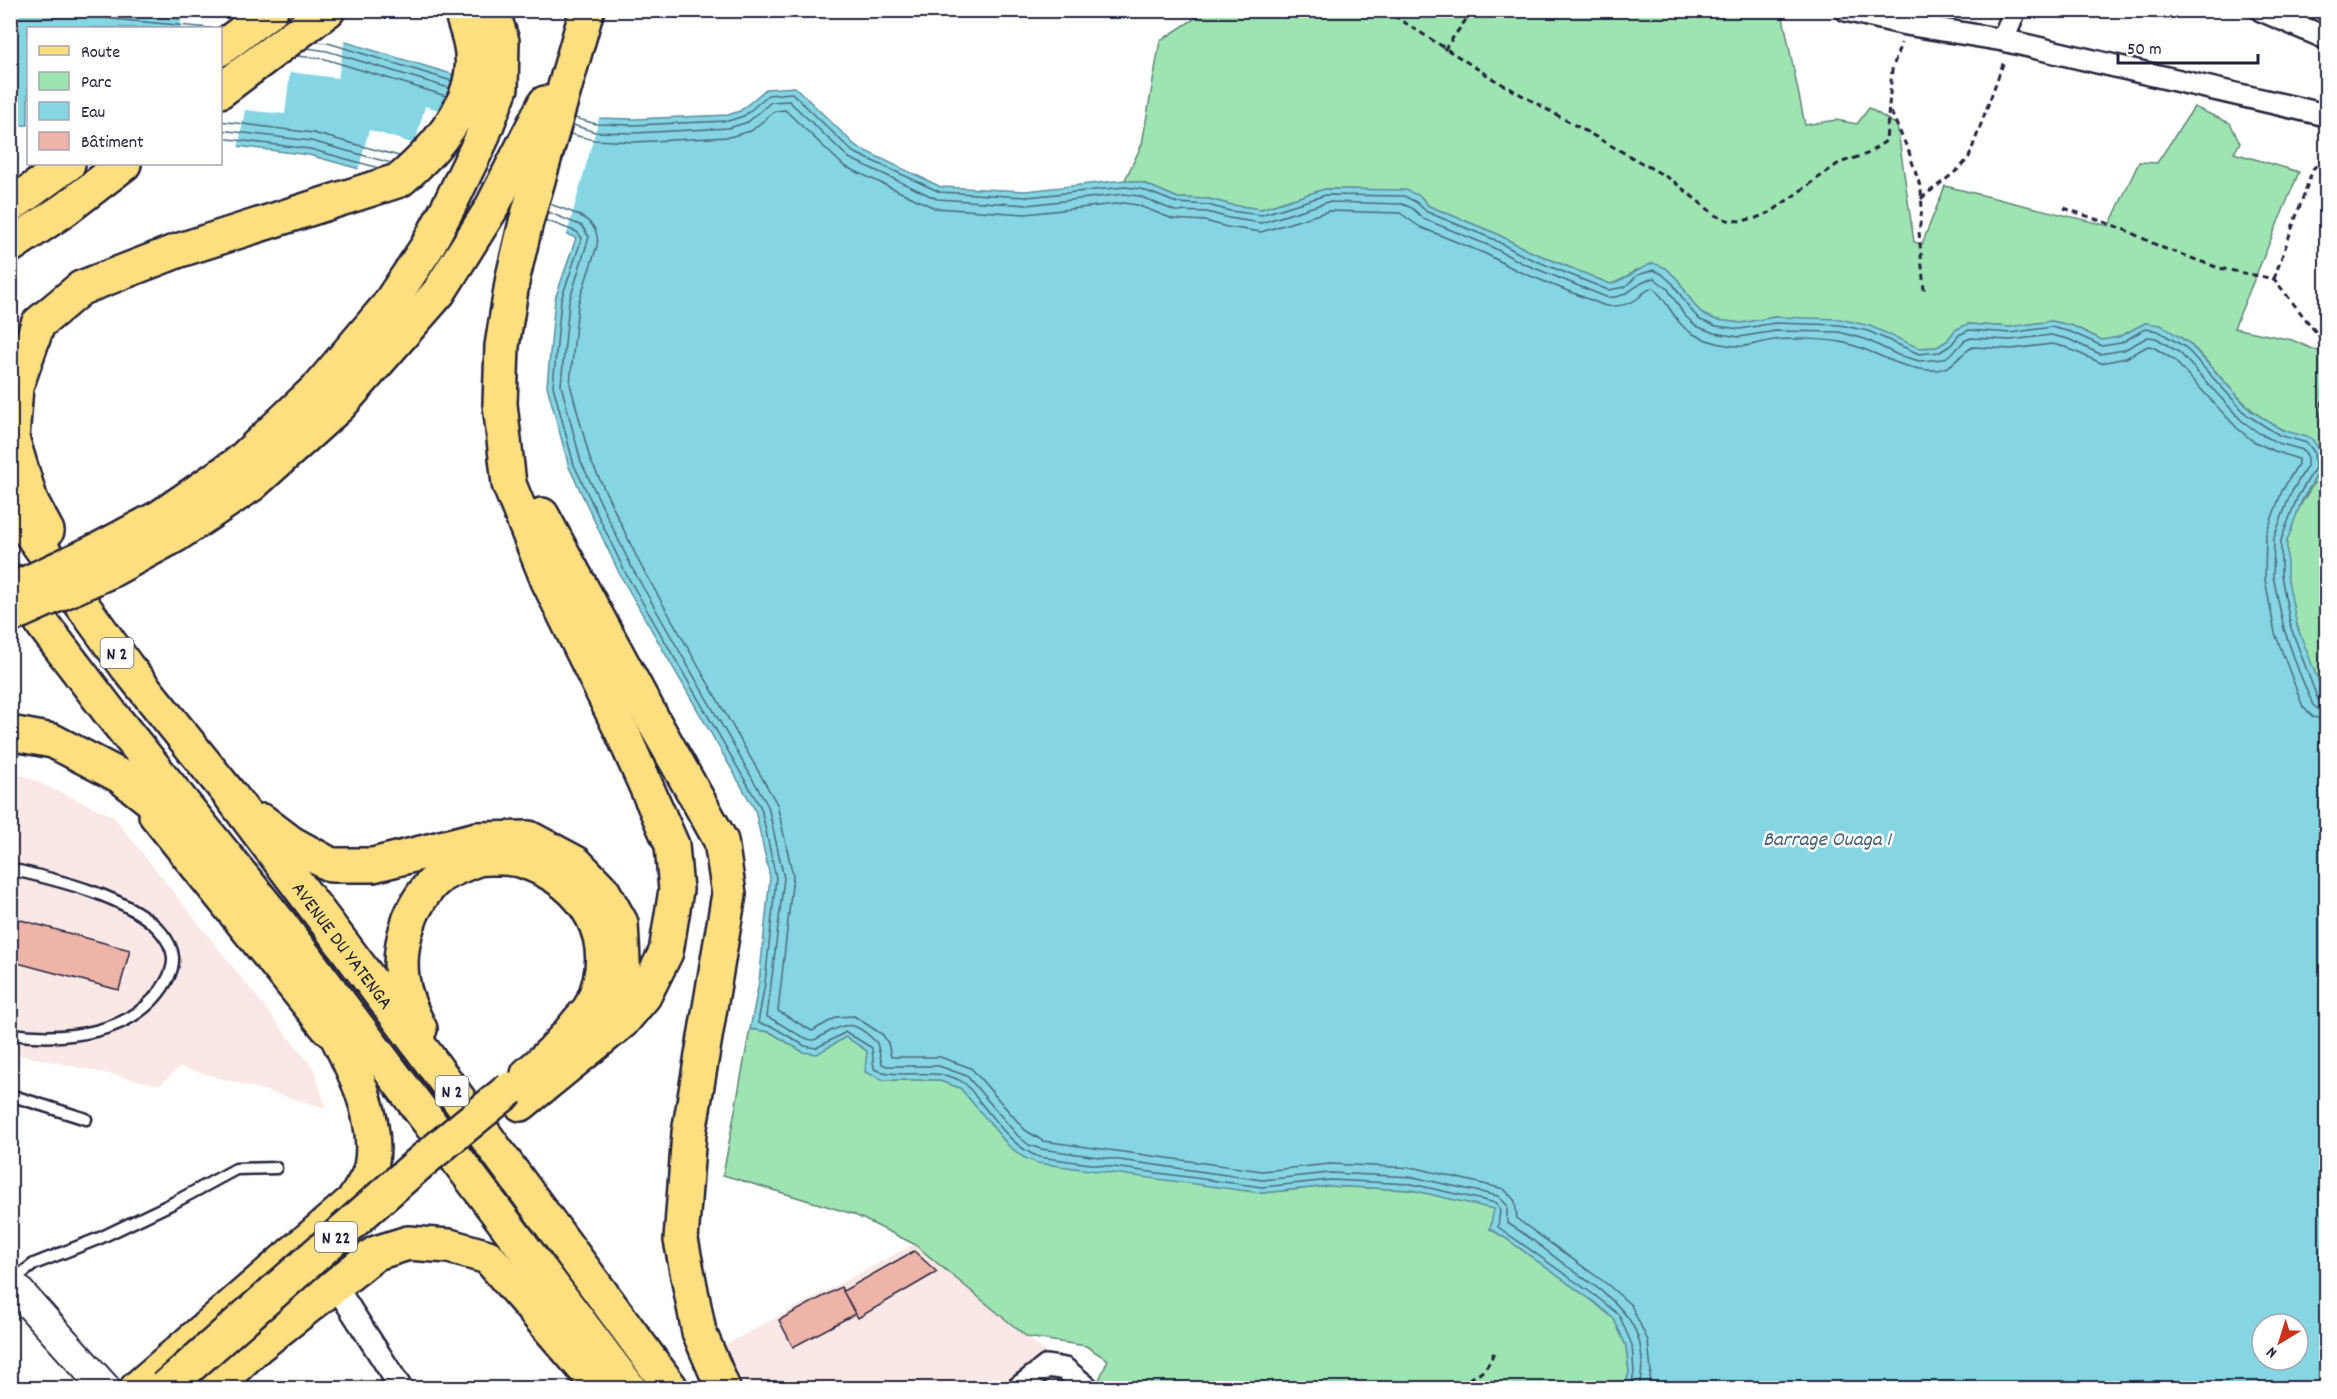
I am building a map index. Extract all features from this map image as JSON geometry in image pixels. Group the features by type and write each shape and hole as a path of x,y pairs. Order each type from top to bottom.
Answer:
{"main road":[{"path":"222,90 328,10"},
{"path":"461,10 486,82"},
{"path":"10,616 102,562 160,517 240,462 320,386 387,307 426,247 481,140 486,82 502,41 492,10"},
{"path":"222,47 262,17"},
{"path":"516,1097 575,1062 622,1022 644,996 666,952 676,890 672,845 623,734 548,581 509,484 500,404 502,346 513,277 552,104 584,20"},
{"path":"88,614 31,501 12,438 16,387 38,324 81,288 177,252 400,180 441,140 464,100 486,82"},
{"path":"10,591 102,562 176,535 251,485 340,405 439,292 491,209 552,104"},
{"path":"10,206 67,165"},
{"path":"10,246 64,210 123,165"},
{"path":"500,404 524,478 555,540 721,841 729,894 689,1133 681,1240 699,1332 723,1389"},
{"name":"AVENUE DU YATENGA","path":"10,505 127,667 231,796 671,1389"},
{"name":"AVENUE DU YATENGA","path":"10,576 44,626 111,714 278,921 629,1389"},
{"path":"10,733 53,741 120,776 185,827 278,921 344,1049 366,1102 375,1142 371,1170 354,1200 137,1389"},
{"path":"120,776 165,824 344,1049"},
{"path":"231,796 291,843 331,865 373,864 477,839 529,838 576,864 603,891 621,923 624,980 608,1016 575,1062"},
{"path":"458,1099 411,1012 399,968 403,940 413,909 437,878 479,859 521,860 557,877 583,900 598,925 603,968 592,1006 516,1097"},
{"name":"N 22","path":"165,1389 421,1162 516,1097"},
{"name":"N 22","path":"185,1389 346,1250 516,1097"},
{"path":"213,1389 258,1346 376,1252 408,1243 449,1246 488,1257 601,1389"}],"street":[{"path":"1846,10 1906,24 2002,40 2326,115"},
{"path":"2002,40 2015,10"},
{"path":"2261,10 2326,38"},
{"path":"10,1282 105,1389"},
{"path":"335,1285 401,1389"},
{"path":"1018,1389 1047,1366 1065,1369 1088,1389"}],"lane":[{"path":"10,869 62,881 132,909 160,931 171,946 175,959 170,975 158,996 140,1012 116,1025 95,1032 63,1036 10,1034"},
{"path":"10,1095 86,1119"},
{"path":"10,1282 34,1264 100,1238 173,1203 236,1169 276,1168"}],"path":[{"path":"1385,10 1444,50 1672,180 1714,215 1727,220 1749,220 1771,212 1839,163 1876,149 1886,141 1892,70 1906,24"},
{"path":"1444,50 1473,10"},
{"path":"1921,199 1959,170 1969,157 2003,66 2007,49 2002,40"},
{"path":"1890,110 1909,152 1921,189 1919,232 1924,290"},
{"path":"2274,279 2313,169 2326,155"},
{"path":"2064,208 2121,228 2163,248 2219,268 2274,279 2326,345"},
{"path":"2326,380 2320,421 2326,454"},
{"path":"1450,1389 1463,1380 1480,1376 1489,1365 1494,1352"}],"shaded area":[{"path":"11,770 113,816 314,1069 326,1108 180,1067 160,1085 11,1053"},
{"path":"914,1244 1045,1352 1006,1388 749,1388 719,1348"}],"green space":[{"path":"1774,10 1782,12 1805,125 1836,120 1857,124 1869,108 1897,125 1914,242 1922,244 1945,186 2109,226 2139,162 2157,163 2194,107 2230,123 2240,143 2234,153 2299,172 2234,328 2292,340 2322,353 2326,330 2326,711 2298,628 2290,599 2286,570 2287,542 2291,526 2314,483 2295,434 2278,427 2250,408 2191,345 2175,335 2145,323 2119,337 2102,340 2073,326 2052,321 2010,327 1968,324 1955,330 1947,341 1937,347 1919,348 1903,342 1775,317 1741,323 1717,320 1704,315 1695,306 1678,280 1666,268 1635,270 1623,281 1610,284 1429,206 1420,196 1393,190 1325,189 1261,209 1209,199 1178,198 1143,183 1125,180 1142,144 1160,41 1206,11"},
{"path":"750,1029 770,1032 803,1052 846,1037 867,1051 866,1072 884,1080 937,1080 961,1088 1009,1146 1187,1182 1262,1193 1329,1186 1412,1190 1495,1209 1490,1229 1594,1302 1614,1319 1626,1346 1629,1372 1625,1388 1108,1388 1098,1382 1108,1360 1086,1346 1027,1337 914,1244 853,1214 723,1175"}],"water":[{"name":"Barrage Ouaga 1","path":"10,12 94,12 193,20 329,37 597,118 634,119 728,115 740,111 766,89 795,87 857,147 941,187 1026,191 1125,180 1143,183 1178,198 1209,199 1261,209 1325,189 1406,190 1420,196 1429,206 1610,284 1653,263 1666,268 1678,280 1695,306 1704,315 1717,320 1741,323 1775,317 1840,319 1870,326 1919,348 1937,347 1947,341 1955,330 1968,324 2010,327 2052,321 2073,326 2102,340 2119,337 2145,323 2161,325 2189,343 2250,410 2282,430 2311,438 2320,450 2321,468 2302,500 2287,541 2287,575 2297,626 2322,690 2326,711 2326,1388 1625,1388 1629,1372 1626,1346 1614,1319 1594,1302 1490,1229 1494,1209 1412,1190 1329,1186 1262,1193 1037,1163 1023,1157 1009,1146 960,1088 937,1080 884,1080 865,1072 867,1051 846,1037 817,1054 803,1052 770,1032 750,1029 759,982 770,877 755,810 620,575 569,467 547,386 555,299 576,238 428,188 309,155 222,144 222,27 27,27 27,125 11,126"}],"pier":[{"path":"182,16 329,34 345,39 338,78 290,72 285,114 245,110 238,149 222,147 222,27 180,27"},
{"path":"461,74 529,94 478,206 358,171 369,130 415,144 425,106 449,113"},
{"path":"539,98 600,115 566,237 483,208"}],"building":[{"path":"10,917 130,950 119,990 10,961"},
{"path":"914,1251 937,1272 858,1318 843,1291"},
{"path":"841,1287 855,1314 793,1347 779,1320"}]}
